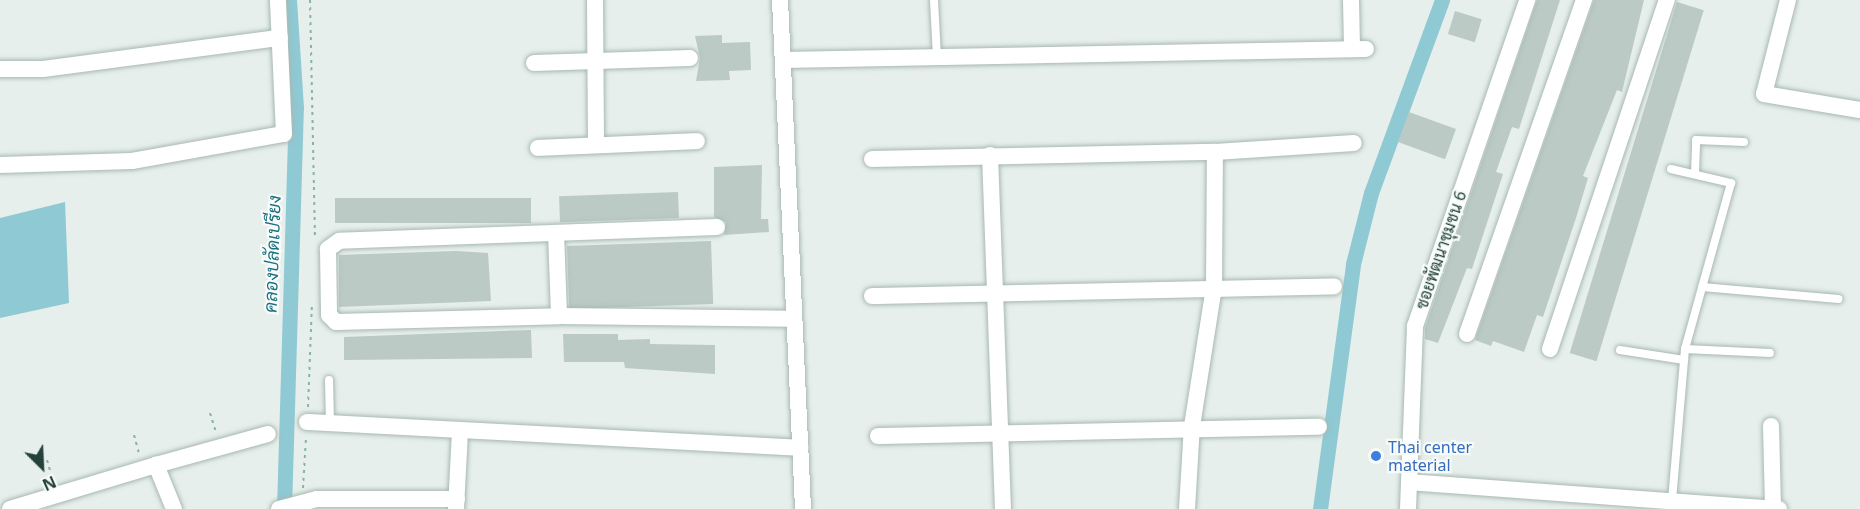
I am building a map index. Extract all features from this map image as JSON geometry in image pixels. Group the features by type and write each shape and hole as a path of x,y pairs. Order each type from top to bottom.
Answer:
{"street":[{"path":"0,165 132,160 284,134 278,0"},
{"path":"595,0 596,145"},
{"path":"780,0 792,319 803,509"},
{"path":"783,60 1359,49 1352,0"},
{"name":"ซอยพัฒนาชุมชน 6","path":"1408,509 1415,326 1527,0"},
{"path":"1467,334 1584,0"},
{"path":"1550,349 1667,0"},
{"path":"1788,0 1764,94 1860,111"},
{"path":"0,69 43,69 280,38"},
{"path":"534,63 690,58"},
{"path":"538,148 697,141"},
{"path":"872,159 1215,152 1354,143"},
{"path":"1187,509 1192,426 1214,287 1215,152"},
{"path":"990,155 997,435 1003,509"},
{"path":"717,227 332,243 329,315 336,322 559,316 792,319"},
{"path":"556,233 559,316"},
{"path":"872,296 1334,286"},
{"path":"307,422 460,432 800,448"},
{"path":"878,436 997,435 1192,426 1319,427"},
{"path":"1771,426 1773,509"},
{"path":"279,509 310,498 457,504 460,432"},
{"path":"10,509 268,434"},
{"path":"150,467 174,509"},
{"path":"1409,482 1779,509"}],"lane":[{"path":"934,0 937,57"},
{"path":"1695,174 1696,140 1744,142"},
{"path":"1671,169 1731,183 1685,349 1672,501"},
{"path":"1702,286 1838,299"},
{"path":"1685,349 1770,353"},
{"path":"1620,350 1684,360"},
{"path":"329,380 330,424"}],"path":[{"path":"310,0 315,251"},
{"path":"310,498 307,422 313,294"},
{"path":"210,413 220,447"},
{"path":"134,435 150,467"},
{"path":"46,460 58,495"}],"water":[{"path":"65,202 69,303 0,318 0,218"}],"building":[{"path":"1537,0 1560,0 1519,129 1512,127 1496,172 1503,174 1472,269 1467,268 1438,343 1425,339 1425,328"},
{"path":"1594,0 1644,0 1622,92 1617,90 1583,176 1588,178 1543,317 1537,315 1524,352 1493,341 1491,346 1475,340"},
{"path":"1677,2 1704,10 1596,361 1570,353"},
{"path":"1455,11 1482,19 1475,42 1448,34"},
{"path":"722,35 722,43 750,42 751,70 729,71 730,80 696,81 700,58 695,36"},
{"path":"1409,112 1456,129 1445,159 1398,142"},
{"path":"762,165 761,219 768,219 769,232 724,235 726,222 714,217 714,167"},
{"path":"678,192 679,218 560,222 559,196"},
{"path":"335,198 531,198 531,223 335,223"},
{"path":"711,241 713,304 569,309 567,246"},
{"path":"456,251 488,253 491,301 339,307 339,255"},
{"path":"531,330 532,358 344,360 344,337"},
{"path":"563,334 618,334 618,340 650,339 650,344 715,345 715,374 625,368 624,362 564,362"}],"waterway":[{"name":"คลองปลัดเปรียง","path":"284,509 296,108 289,0"},
{"path":"1320,509 1353,264 1371,193 1442,0"}],"place":[{"name":"Thai center material","path":"1376,456"}]}
